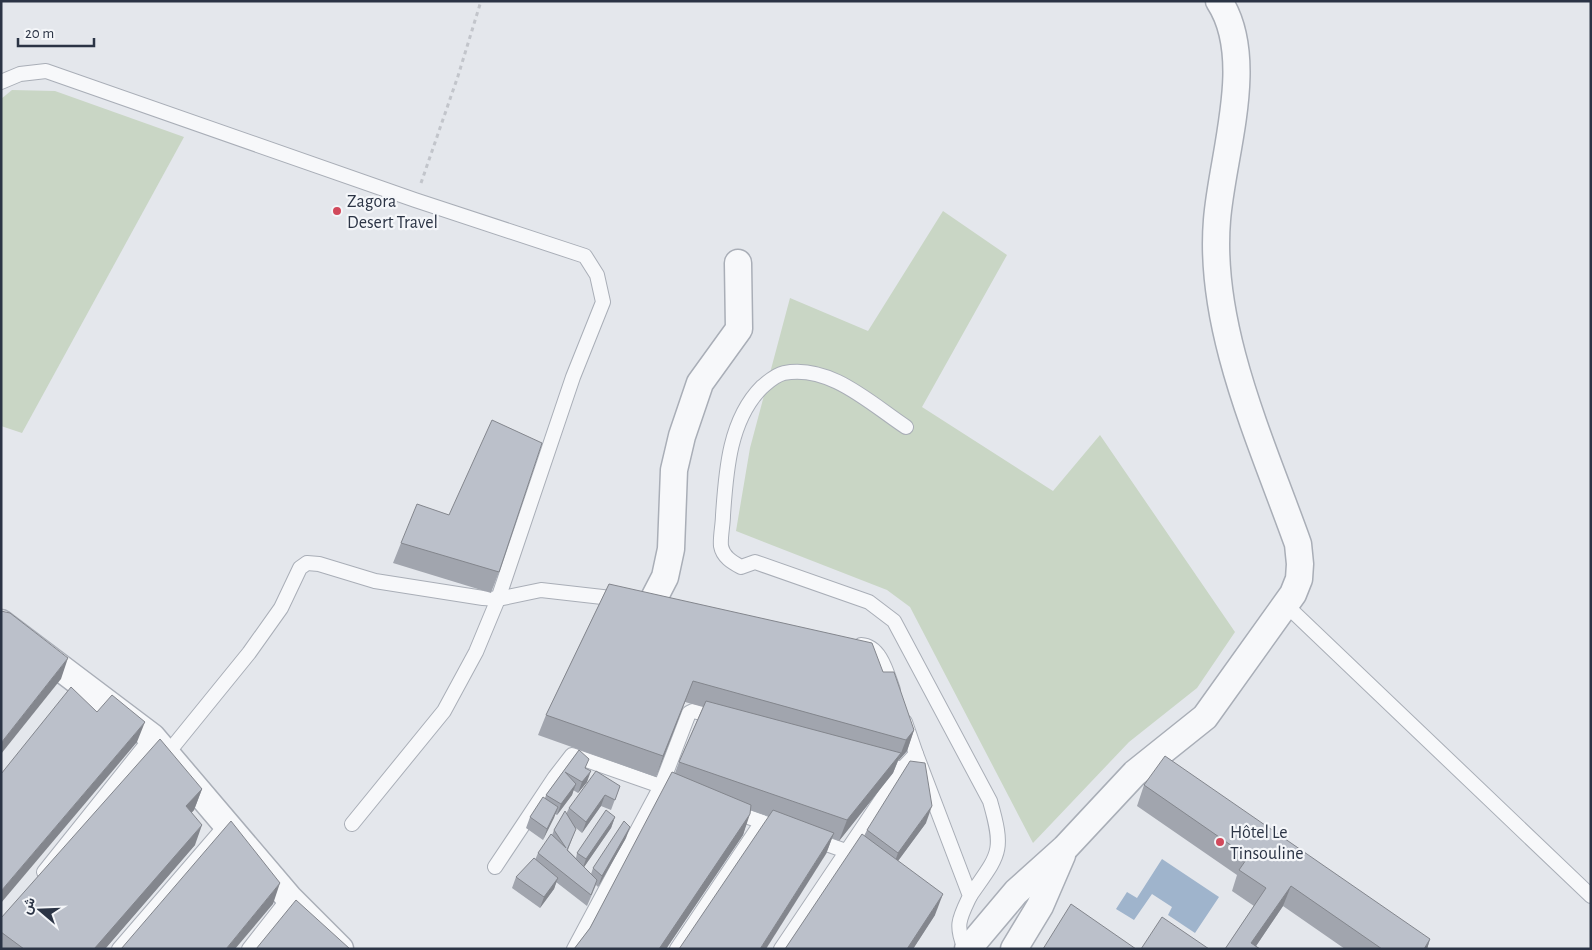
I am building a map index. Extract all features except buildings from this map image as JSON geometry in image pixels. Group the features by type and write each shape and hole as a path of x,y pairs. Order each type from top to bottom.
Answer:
{"street":[{"path":"967,949 1016,892 1065,848 1135,773 1205,717 1286,605 1299,579 1298,544 1240,381 1226,330 1218,288 1217,220 1235,89 1236,59 1234,37 1219,1"},
{"path":"658,608 671,549 674,470 682,436 700,383 739,329 738,264"},
{"path":"1,623 74,689 159,746 289,898 340,949"},
{"path":"1014,949 1040,906 1065,848"}],"lane":[{"path":"1,82 20,74 46,71 415,200 585,256 597,275 603,302 573,377 498,599 476,652 444,711 352,824"},
{"path":"906,427 844,385 827,377 806,373 783,373 770,379 758,391 741,416 733,438 725,494 722,546 728,559 741,567 755,562 869,602 894,621 990,801 998,829 999,848 993,863 970,896 960,922 958,932 967,949"},
{"path":"37,880 159,746 249,653 281,608 300,568 308,563 319,564 375,582 458,595 498,599 541,590 625,599 658,608"},
{"path":"1286,605 1591,896"},
{"path":"850,644 866,646 873,650 881,660 970,896"},
{"path":"574,949 661,786 689,713 693,711 728,719"},
{"path":"781,949 902,769 916,754"},
{"path":"495,867 555,777 572,755 679,792"},
{"path":"865,758 902,769"},
{"path":"716,805 781,828"},
{"path":"677,949 762,822"},
{"path":"119,949 226,825"},
{"path":"799,835 846,851"},
{"path":"249,949 289,898"}],"path":[{"path":"415,200 458,76 481,1"}],"green space":[{"path":"12,90 55,91 184,137 22,433 1,426 1,99"},
{"path":"943,211 1007,255 922,407 1053,491 1100,435 1235,632 1197,688 1129,742 1033,843 910,607 887,590 736,531 750,448 790,298 868,331"}],"water":[{"path":"1162,859 1219,897 1195,933 1168,915 1172,907 1152,894 1134,920 1116,909 1127,892 1137,898"}],"place":[{"name":"Zagora Desert Travel","path":"337,211"},
{"name":"Hôtel Le Tinsouline","path":"1220,842"}]}
